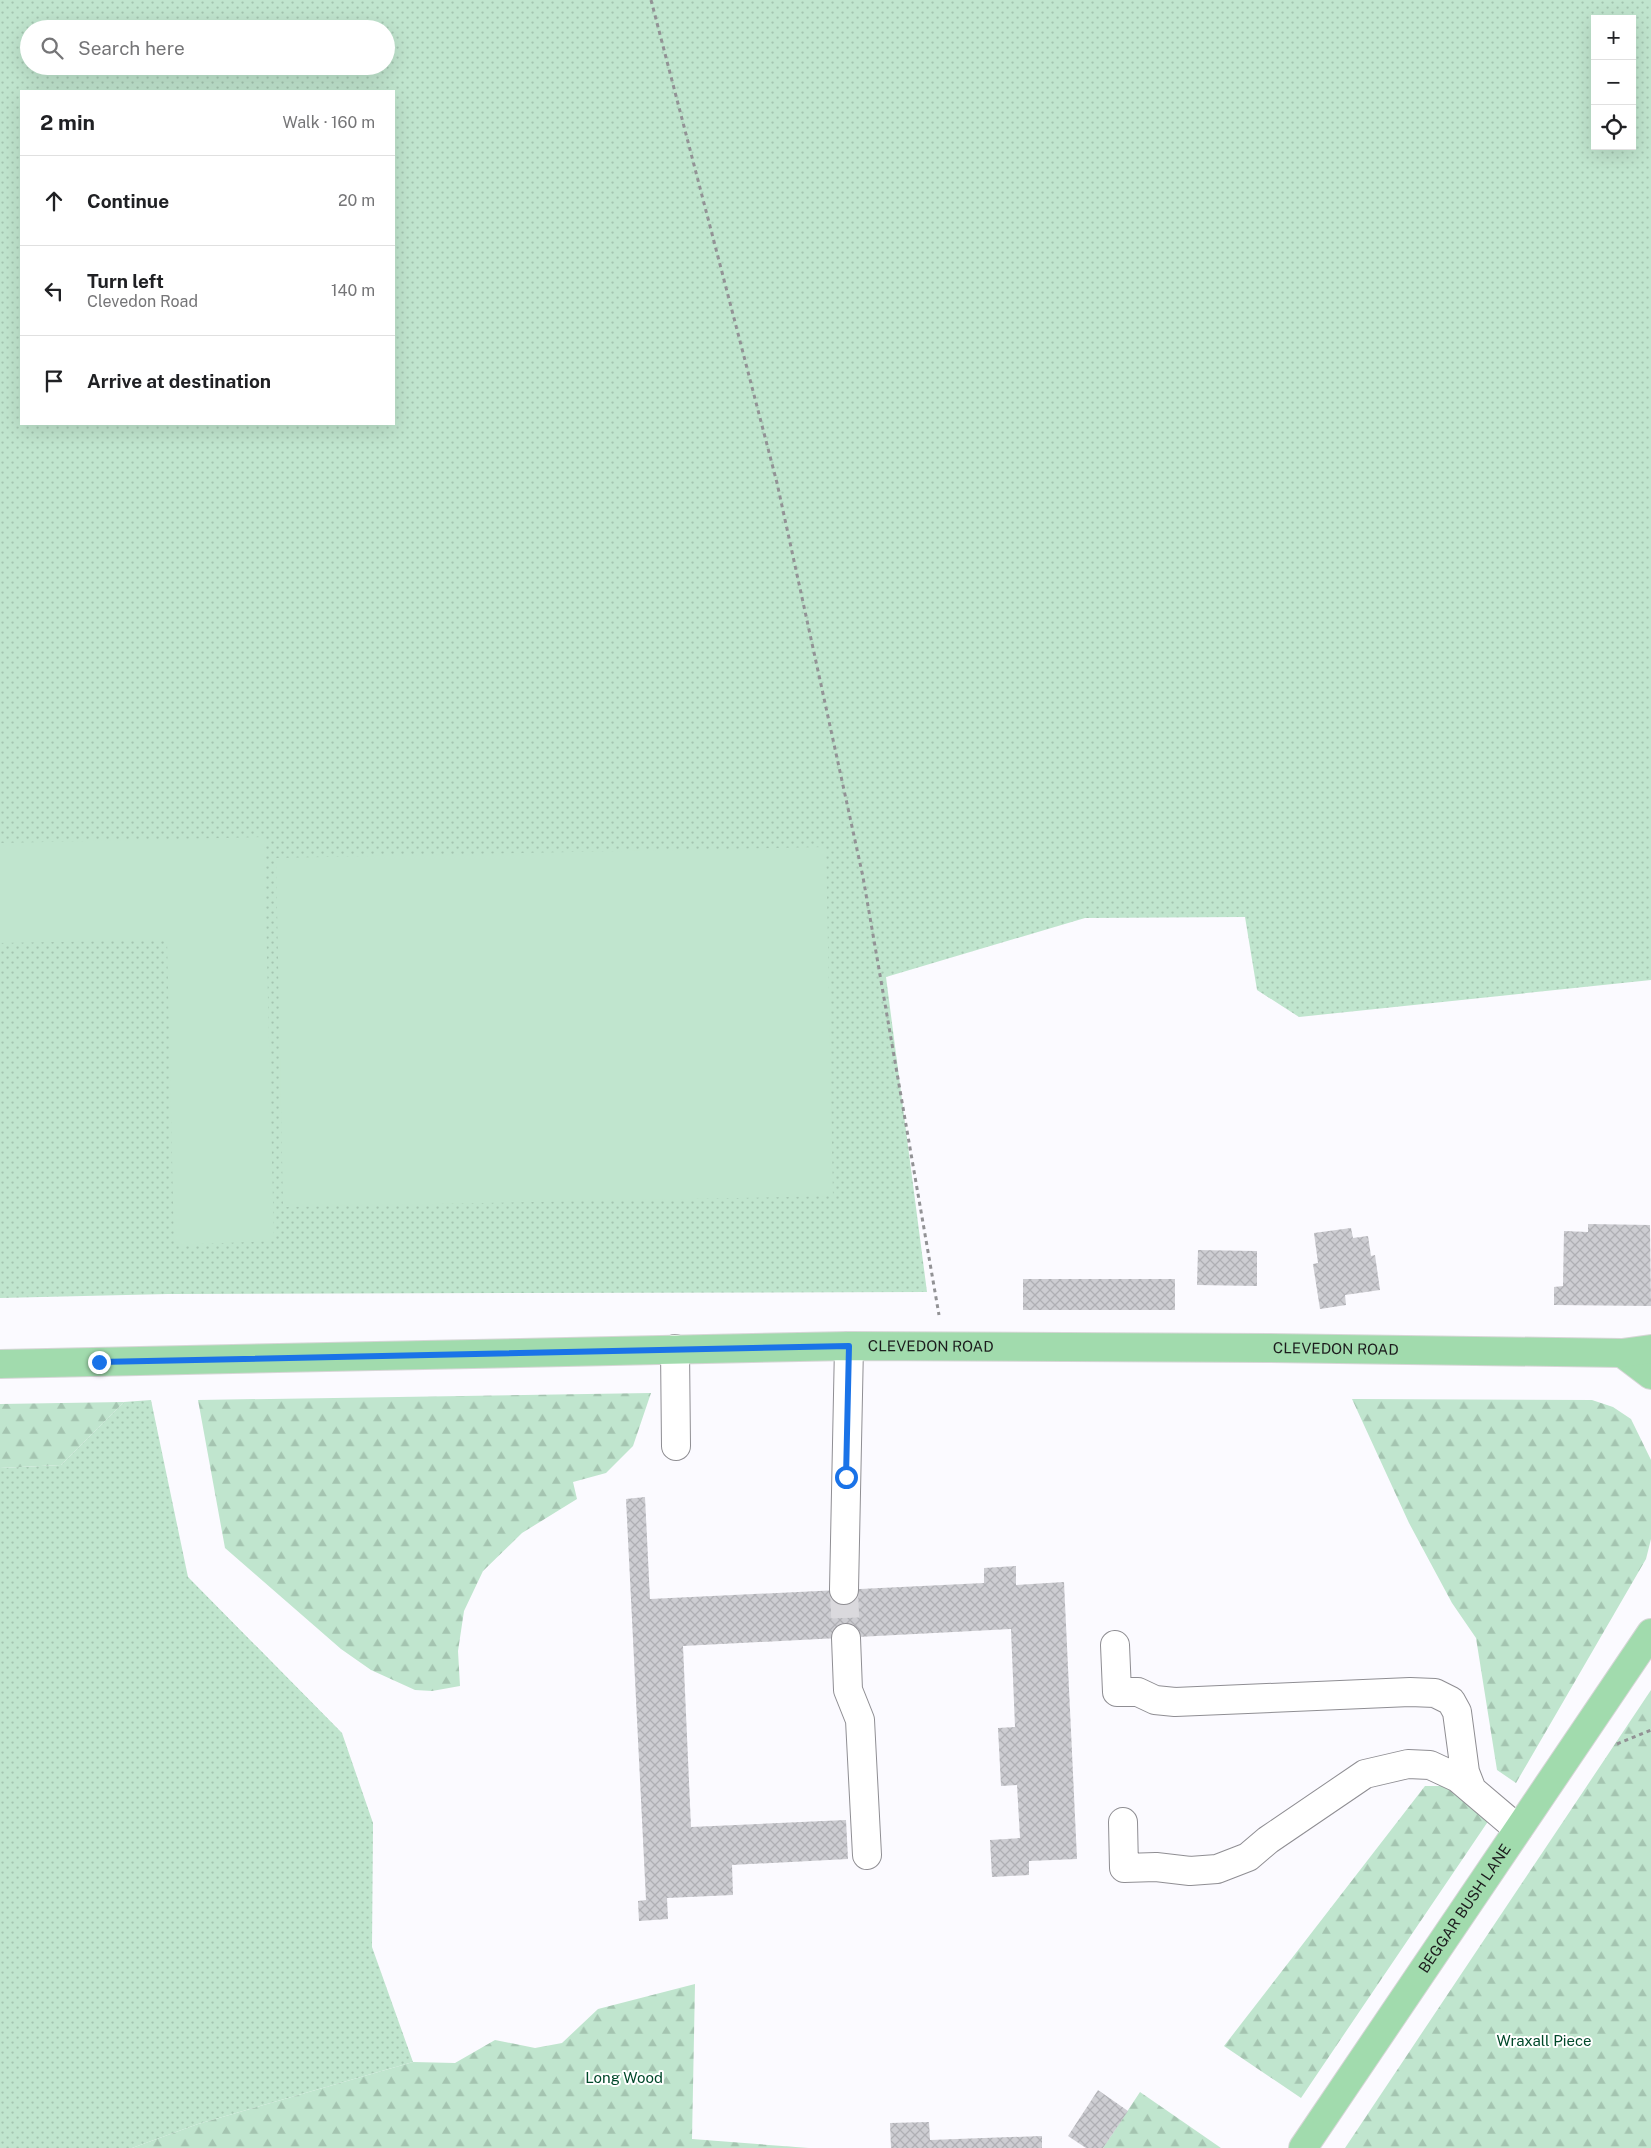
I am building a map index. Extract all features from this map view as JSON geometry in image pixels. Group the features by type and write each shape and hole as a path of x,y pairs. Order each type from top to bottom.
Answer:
{"main road":[{"name":"CLEVEDON ROAD","path":"0,1364 849,1346 1258,1348 1622,1353 1651,1349"},
{"name":"CLEVEDON ROAD","path":"1622,1353 1651,1360"},
{"path":"1622,1353 1651,1375"},
{"name":"BEGGAR BUSH LANE","path":"1303,2148 1651,1633"},
{"name":"BEGGAR BUSH LANE","path":"1627,1670 1651,1655"}],"lane":[{"path":"844,1590 849,1346"},
{"path":"674,1349 676,1446"},
{"path":"846,1638 848,1690 860,1720 867,1855"},
{"path":"1115,1645 1117,1692 1138,1692 1154,1700 1175,1702 1410,1692 1435,1693 1451,1701 1457,1712 1465,1772 1472,1790"},
{"path":"1123,1822 1124,1868 1217,1869 1248,1857 1268,1840 1365,1774 1408,1764 1430,1765 1458,1778 1518,1829"}],"path":[{"path":"650,0 785,521 863,877 937,1293"}],"green space":[{"path":"0,0 1651,0 1651,980 1299,1017 1257,990 1245,917 1085,918 886,977 927,1292 168,1294 0,1298"},
{"path":"264,837 274,1241 174,1245 167,940 0,943 0,843"},
{"path":"826,847 833,1196 283,1207 276,858"},
{"path":"651,1393 633,1446 606,1473 573,1482 577,1499 522,1533 483,1571 464,1611 458,1651 460,1686 432,1691 415,1690 371,1670 341,1649 225,1548 198,1400"},
{"path":"1352,1399 1592,1400 1613,1407 1631,1419 1651,1460 1651,1539 1646,1559 1516,1783 1497,1770 1476,1638 1452,1603 1409,1523"},
{"path":"151,1400 188,1577 342,1733 373,1823 372,1947 413,2062 198,2124 132,2148 0,2148 0,1468 61,1465 124,1402"},
{"path":"124,1402 61,1465 0,1468 0,1404"},
{"name":"Wraxall Piece","path":"1651,1690 1651,2148 1345,2148"},
{"path":"1425,1786 1451,1786 1491,1817 1301,2098 1224,2046"},
{"name":"Long Wood","path":"695,1984 692,2139 809,2148 132,2148 198,2124 413,2062 455,2063 495,2040 535,2048 562,2043 598,2009"},
{"path":"1140,2092 1221,2148 1103,2148"}],"building":[{"path":"1588,1224 1650,1225 1651,1306 1554,1305 1554,1287 1563,1286 1564,1231 1588,1232"},
{"path":"1351,1228 1353,1238 1368,1236 1371,1256 1375,1255 1380,1290 1345,1295 1346,1305 1320,1309 1313,1264 1318,1263 1314,1233"},
{"path":"1198,1250 1257,1251 1257,1286 1197,1285"},
{"path":"1023,1279 1175,1279 1175,1310 1023,1310"},
{"path":"645,1497 650,1599 984,1583 984,1568 1016,1566 1016,1585 1064,1582 1077,1859 1029,1861 1029,1875 992,1877 990,1840 1020,1838 1017,1785 1001,1786 998,1728 1015,1727 1011,1629 683,1646 691,1827 846,1820 848,1859 732,1865 733,1895 667,1898 668,1919 639,1921 638,1901 646,1900 626,1499"},
{"path":"1098,2090 1128,2111 1103,2148 1086,2148 1068,2136"},
{"path":"929,2122 930,2140 1042,2136 1042,2148 891,2148 890,2123"}],"tunnel":[{"path":"844,1590 846,1638"}],"route":[{"path":"99,1362 849,1346 846,1477"}]}
